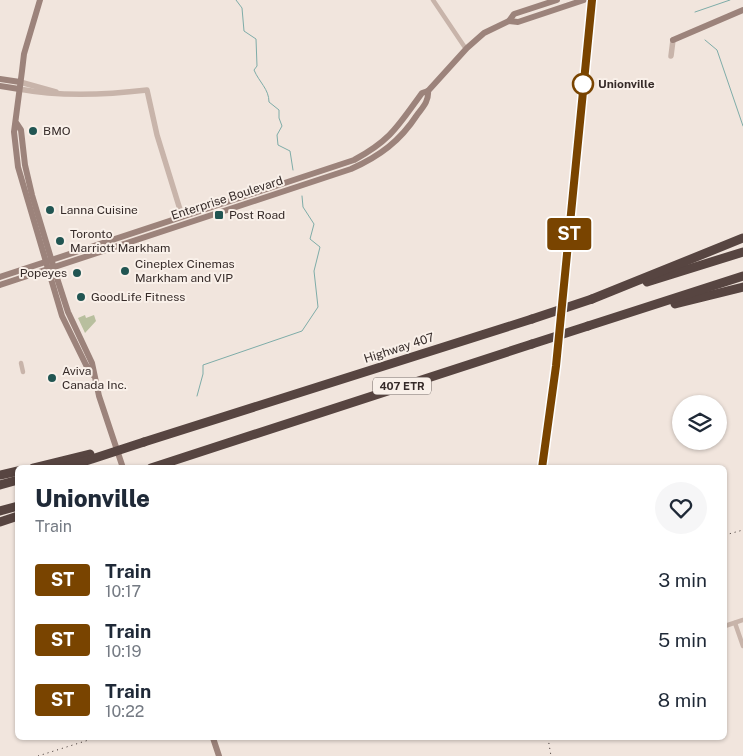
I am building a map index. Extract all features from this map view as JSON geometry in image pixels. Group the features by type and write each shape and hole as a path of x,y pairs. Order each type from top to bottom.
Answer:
{"highway":[{"path":"592,299 743,238"},
{"name":"Highway 407","path":"69,465 91,456 144,442 743,252"},
{"name":"407 ETR","path":"160,465 743,276"},
{"path":"588,326 743,287"},
{"path":"47,465 91,456"},
{"path":"0,475 15,472"},
{"path":"0,485 15,481"},
{"path":"0,511 15,507"},
{"path":"0,522 15,517"}],"main road":[{"path":"40,0 24,54 17,124 14,132 18,167 62,316 86,365 93,375"},
{"name":"Enterprise Boulevard","path":"0,285 53,263 182,216 354,160 378,147 390,137 422,93 428,91 466,49 484,33 509,20 514,14 557,0"},
{"name":"Enterprise Boulevard","path":"509,20 518,22 584,0"},
{"path":"673,40 743,10"},
{"path":"0,79 20,86"},
{"path":"0,86 20,86"},
{"name":"Enterprise Boulevard","path":"53,263 184,223 351,169 369,161 387,150 407,131 429,98 428,91"},
{"path":"17,124 21,130 25,166 32,195 68,312 92,363 93,375 122,465"},
{"name":"Enterprise Boulevard","path":"0,277 46,266"},
{"path":"213,740 219,756"}],"street":[{"path":"433,0 466,49"},
{"path":"671,56 673,40"},
{"path":"20,86 95,95 147,90 157,135 184,223"},
{"path":"20,364 23,372"},
{"path":"727,625 743,620"},
{"path":"735,623 743,646"}],"green space":[{"path":"85,315 86,318 94,315 96,321 85,333 78,318"}],"waterway":[{"path":"236,0 242,8 244,31 256,39 257,66 254,70 266,89 269,102 279,110 282,126 277,135 278,145 290,151 293,170"},
{"path":"695,12 730,0"},
{"path":"705,40 717,50 743,126"},
{"path":"197,396 203,374 203,365 302,331 318,307 314,271 320,247 310,239 314,224 303,207 302,196"}],"railway":[{"path":"541,465 556,366 592,0"},
{"path":"727,534 743,530"},
{"path":"38,756 89,740"},
{"path":"548,740 551,756"}],"train":[{"name":"ST","path":"542,465 556,366 592,0"}],"place":[{"name":"Unionville","path":"583,84"},
{"name":"BMO","path":"33,131"},
{"name":"Lanna Cuisine","path":"50,210"},
{"name":"Post Road","path":"219,215"},
{"name":"Toronto Marriott Markham","path":"60,241"},
{"name":"Cineplex Cinemas Markham and VIP","path":"125,271"},
{"name":"Popeyes","path":"77,273"},
{"name":"GoodLife Fitness","path":"81,297"},
{"name":"Aviva Canada Inc.","path":"52,378"}]}
